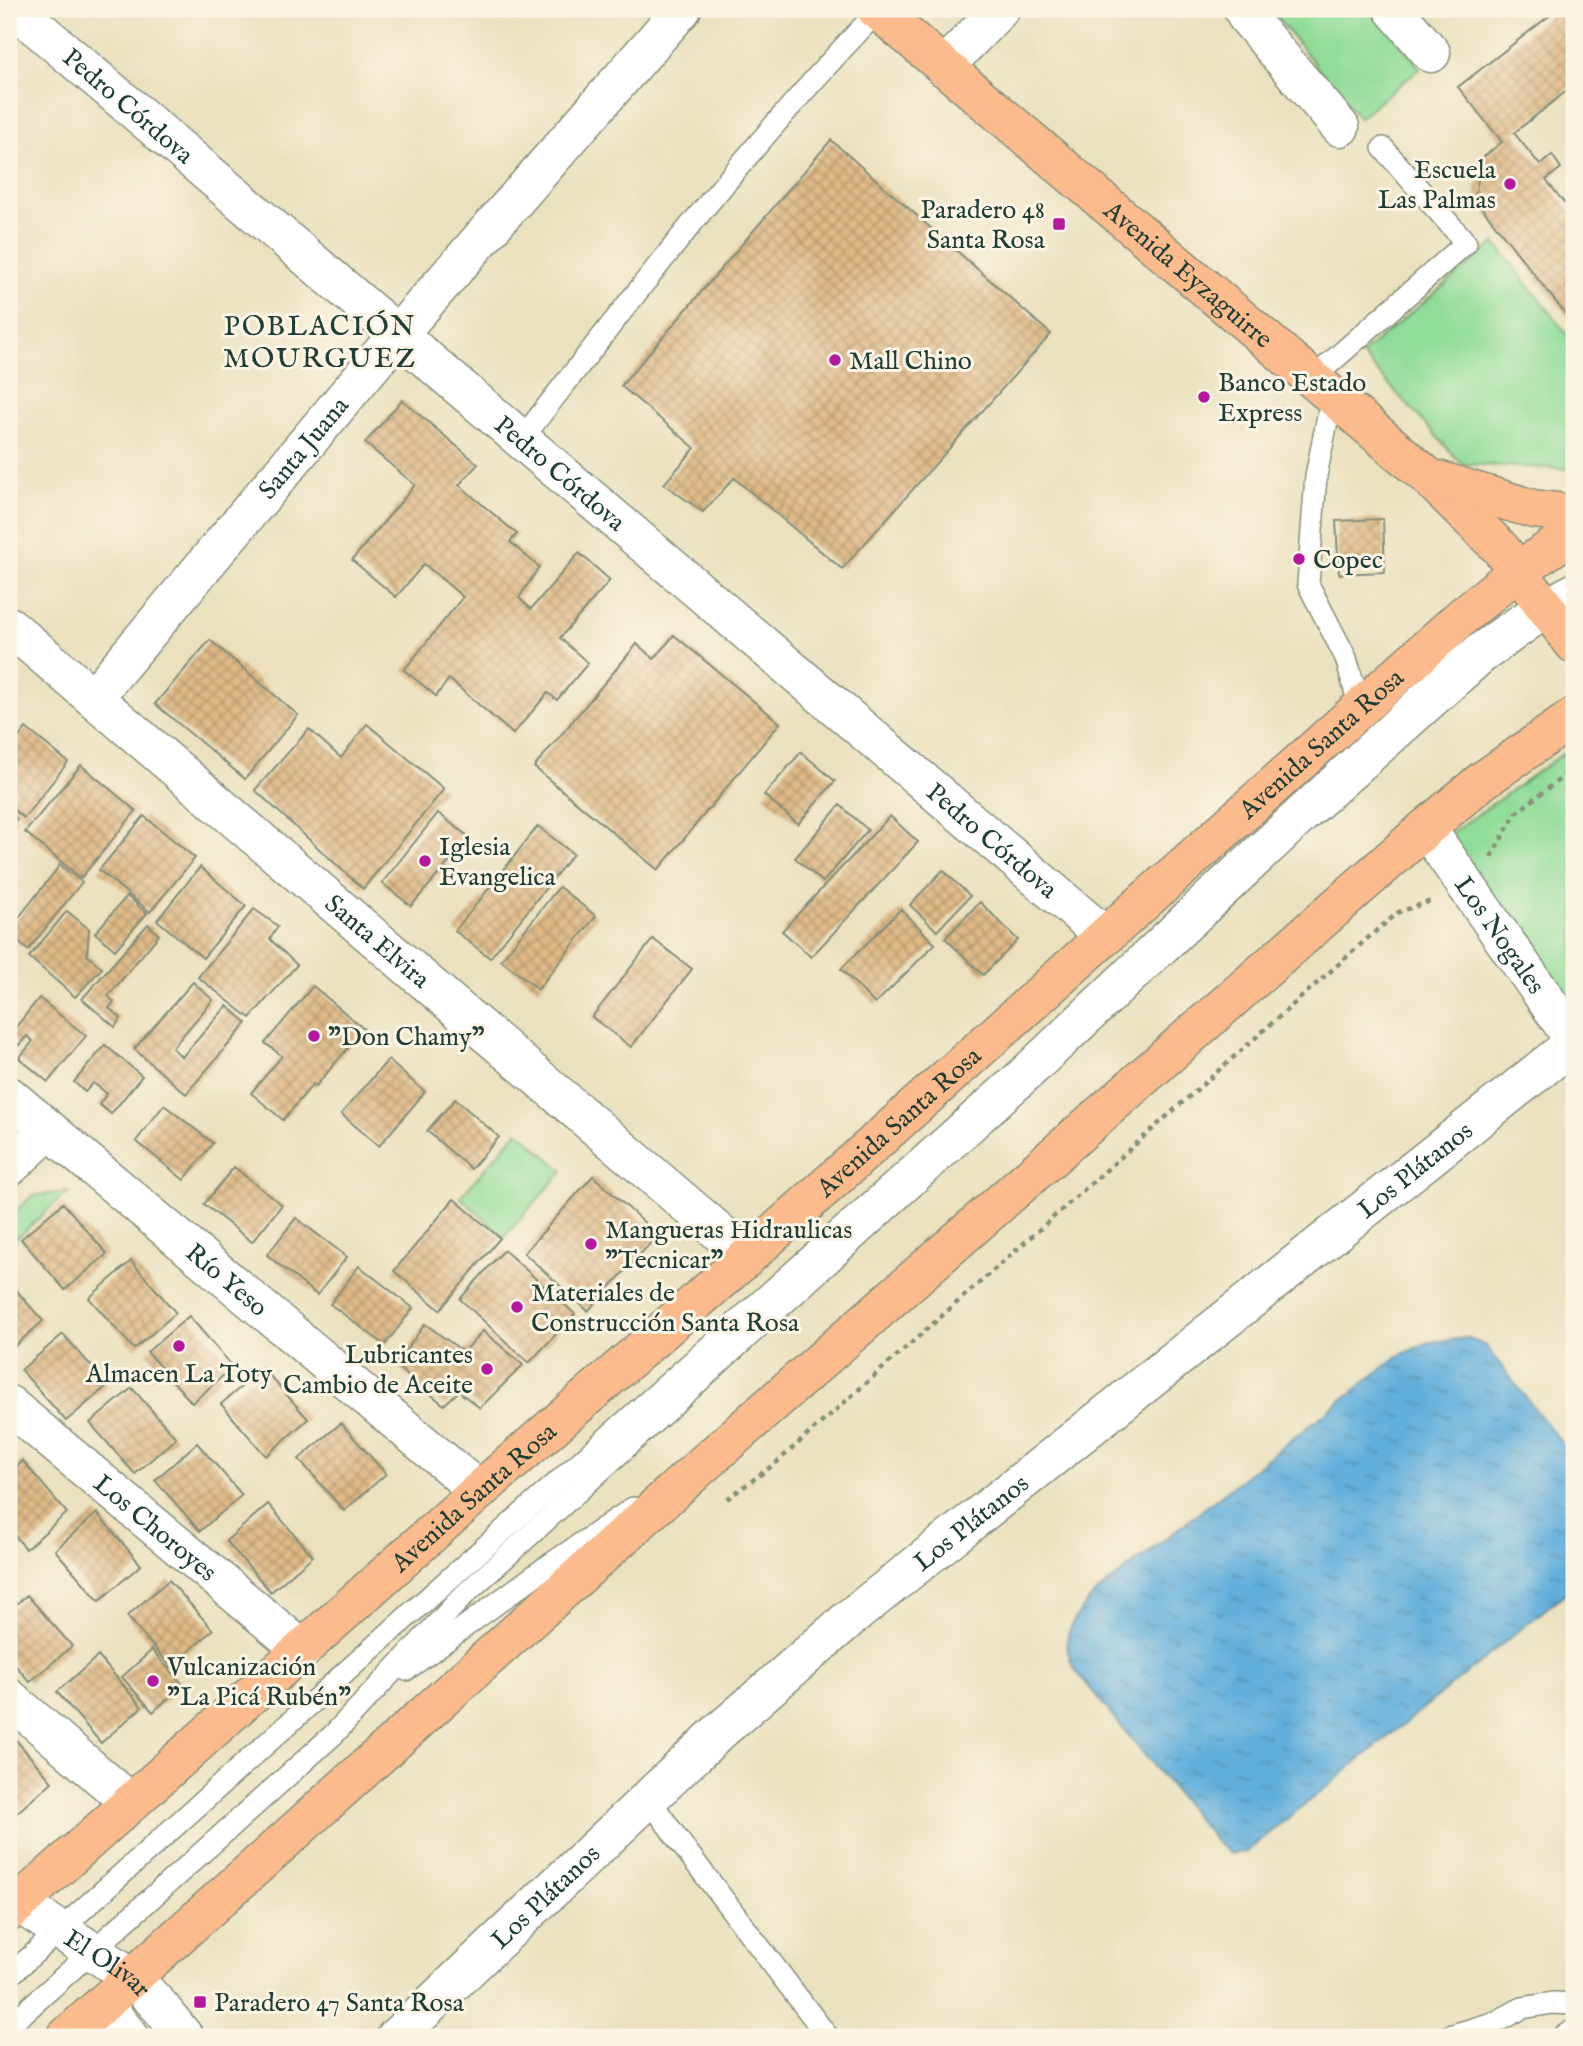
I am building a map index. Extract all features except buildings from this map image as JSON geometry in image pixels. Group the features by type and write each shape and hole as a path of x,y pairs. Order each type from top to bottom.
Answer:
{"main road":[{"name":"Avenida Eyzaguirre","path":"877,10 1427,476 1488,536 1552,606"},
{"path":"1427,476 1533,509 1574,514"},
{"name":"Avenida Santa Rosa","path":"13,1907 479,1491 746,1258 1360,708 1552,606 1574,533"},
{"path":"66,2037 699,1468 1426,828 1482,781 1574,716"}],"street":[{"name":"Pedro Córdova","path":"15,9 1105,936"},
{"name":"Santa Juana","path":"93,698 398,334 682,9"},
{"path":"944,67 1000,9"},
{"path":"1243,9 1340,127"},
{"path":"1393,9 1431,53"},
{"name":"Santa Elvira","path":"9,626 719,1232 746,1258"},
{"name":"Los Nogales","path":"1426,828 1574,1042"},
{"name":"Los Plátanos","path":"396,2037 793,1666 908,1570 1574,1042"},
{"name":"Río Yeso","path":"9,1096 479,1491"},
{"path":"9,1167 49,1130"},
{"name":"Los Choroyes","path":"9,1405 303,1650"},
{"path":"9,1698 131,1803"},
{"name":"El Olivar","path":"13,1907 60,1929 132,1977 184,2037"},
{"name":"El Olivar","path":"103,2004 130,2037"}],"lane":[{"path":"521,440 632,296 822,70 877,10"},
{"path":"1360,708 1346,658 1308,584 1322,388 1466,243 1383,148"},
{"path":"9,2026 333,1735 472,1587 1042,1069 1268,857 1485,662 1552,606 1574,583"},
{"path":"9,1976 983,1102 1203,894 1452,665 1501,624 1552,606"},
{"path":"371,1696 612,1521 699,1468"},
{"path":"649,1798 828,2037"},
{"path":"1446,2037 1496,2022 1522,2008 1553,2003 1574,2004"},
{"path":"1562,2037 1574,2030"}],"path":[{"path":"776,1463 1377,930 1399,912 1441,897 1463,882 1495,854 1502,835 1516,813 1574,768"}],"green space":[{"path":"1270,9 1373,9 1420,68 1359,118"},
{"path":"1495,243 1574,343 1574,469 1462,464 1361,354"},
{"path":"1574,746 1574,1013 1452,856 1453,832"},
{"path":"518,1131 563,1171 504,1237 460,1197"},
{"path":"68,1192 9,1245 9,1217 32,1196"}],"water":[{"path":"1469,1338 1486,1346 1574,1459 1574,1586 1246,1852 1230,1854 1216,1842 1075,1670 1067,1648 1070,1630 1079,1613 1094,1595 1398,1356 1429,1342"}],"place":[{"name":"Escuela Las Palmas","path":"1510,184"},
{"name":"Paradero 48 Santa Rosa","path":"1059,224"},
{"name":"Mall Chino","path":"835,360"},
{"name":"Banco Estado Express","path":"1204,397"},
{"name":"Copec","path":"1299,559"},
{"name":"Iglesia Evangelica","path":"425,861"},
{"name":"\"Don Chamy\"","path":"314,1036"},
{"name":"Mangueras Hidraulicas \"Tecnicar\"","path":"591,1244"},
{"name":"Materiales de Construcción Santa Rosa","path":"517,1307"},
{"name":"Almacen La Toty","path":"179,1346"},
{"name":"Lubricantes Cambio de Aceite","path":"487,1369"},
{"name":"Vulcanización \"La Picá Rubén\"","path":"153,1681"},
{"name":"Paradero 47 Santa Rosa","path":"200,2002"}],"district":[{"name":"POBLACIÓN MOURGUEZ","path":"320,341"}]}
